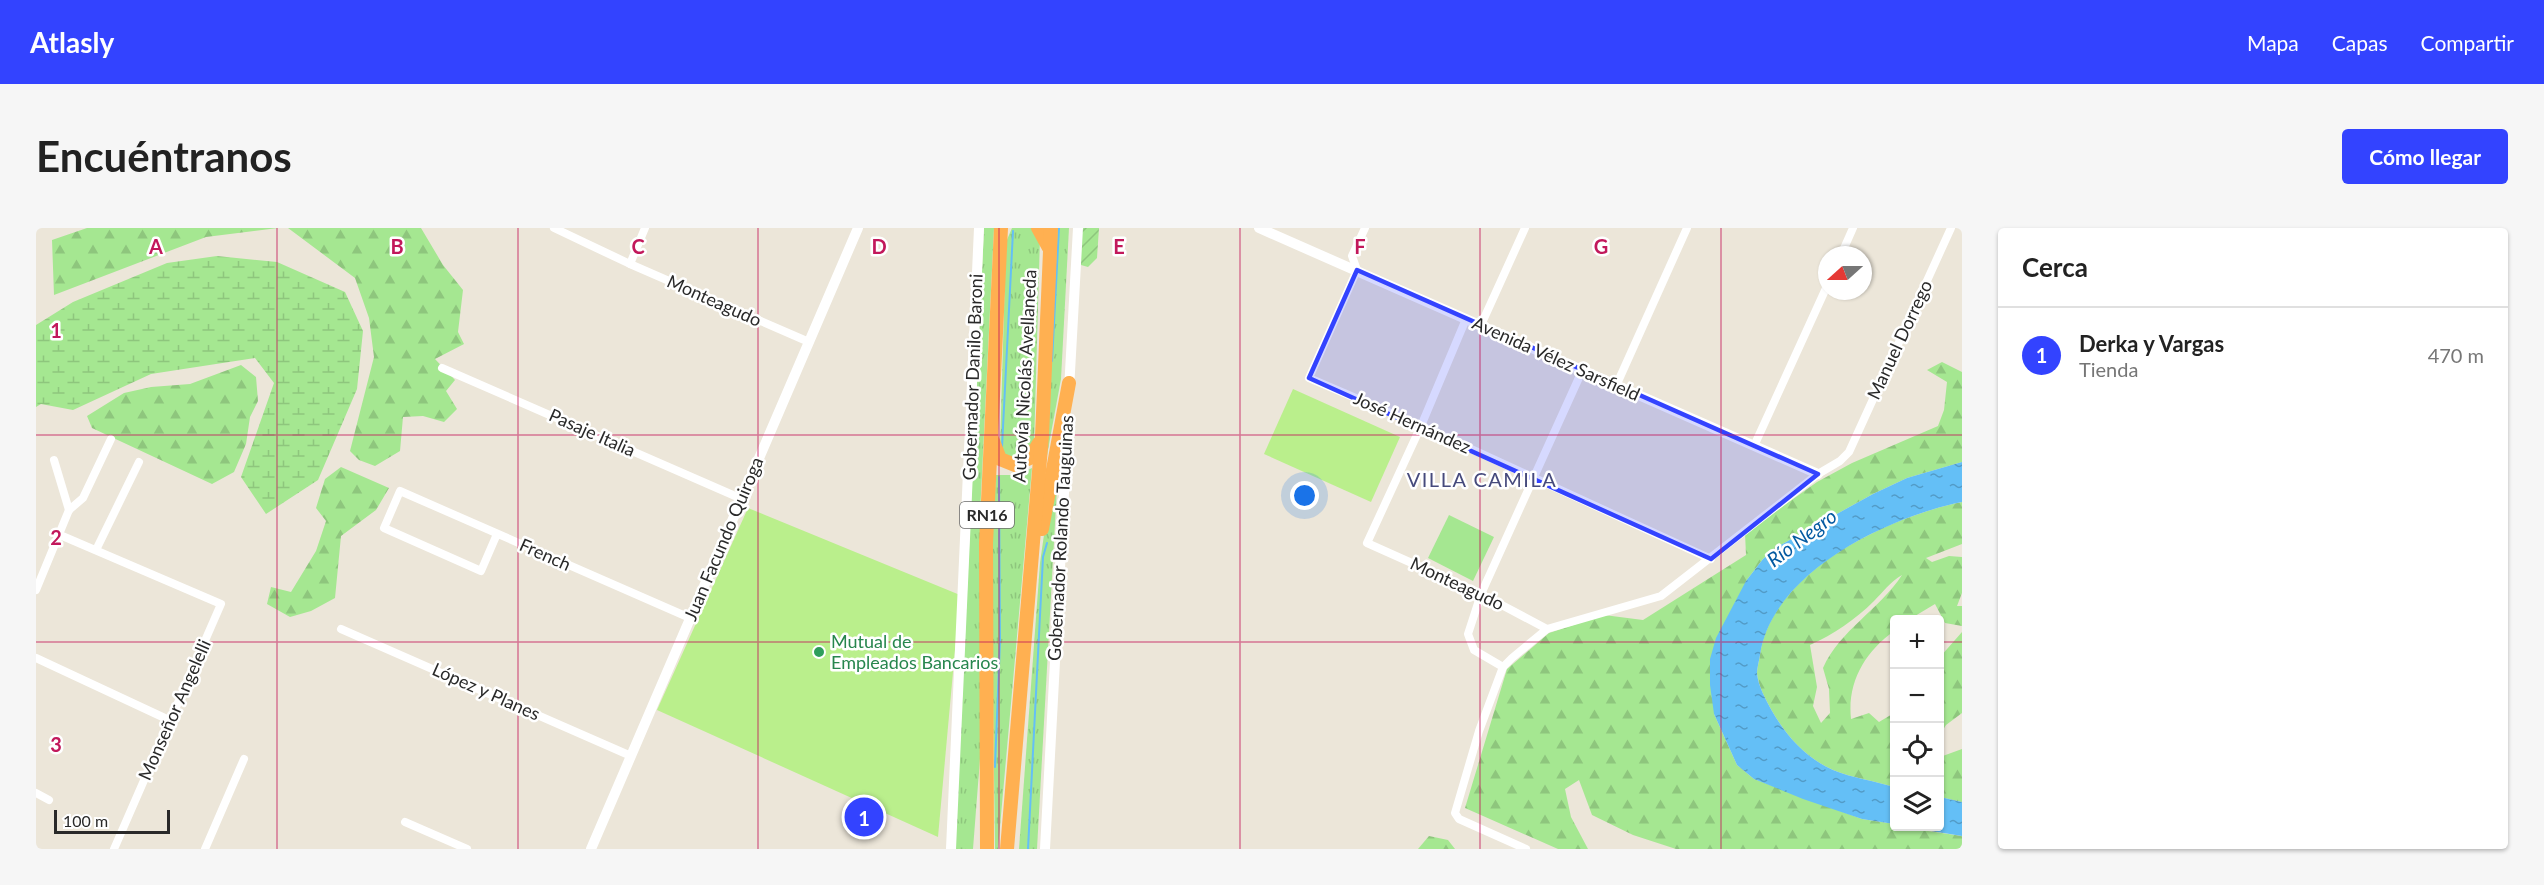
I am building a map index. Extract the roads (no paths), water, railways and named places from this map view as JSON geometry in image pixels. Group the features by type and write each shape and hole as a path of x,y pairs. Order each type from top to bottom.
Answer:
{"highway":[{"name":"Autovía Nicolás Avellaneda","path":"985,849 987,802 986,543 1000,244 1003,228"},
{"path":"1038,228 1050,250"},
{"name":"Autovía Nicolás Avellaneda","path":"1007,849 1042,436 1051,228"},
{"path":"1029,599 1069,383"},
{"path":"990,430 998,456 1012,465 1030,459 1042,436"},
{"path":"1012,849 1014,771"}],"street":[{"name":"Monteagudo","path":"554,228 630,264 809,342"},
{"path":"630,264 645,228"},
{"name":"Juan Facundo Quiroga","path":"591,849 858,228"},
{"name":"Gobernador Danilo Baroni","path":"951,849 979,228"},
{"name":"Gobernador Rolando Tauguinas","path":"1045,849 1078,228"},
{"name":"Avenida Vélez Sarsfield","path":"1259,228 1818,474"},
{"path":"1357,270 1352,256 1365,228"},
{"path":"1481,325 1525,228"},
{"path":"1616,386 1687,228"},
{"path":"1845,246 1854,228"},
{"name":"Manuel Dorrego","path":"1818,474 1840,461 1849,452 1951,228"},
{"name":"José Hernández","path":"1357,270 1309,378 1421,426 1711,559"},
{"path":"1754,446 1821,300"},
{"path":"1421,426 1466,319"},
{"name":"Pasaje Italia","path":"442,368 741,499"},
{"path":"1503,667 1474,650 1469,642 1468,634 1481,594 1582,371"},
{"name":"Monteagudo","path":"1421,426 1367,543 1481,594 1547,629"},
{"path":"36,590 69,510 83,498 111,439"},
{"path":"54,460 69,510"},
{"path":"60,535 96,550 139,462"},
{"path":"1527,849 1459,819 1455,813 1479,731 1503,667 1547,629 1661,596 1818,474"},
{"name":"French","path":"497,534 481,571 384,528 400,491 690,618"},
{"name":"Monseñor Angelelli","path":"96,550 221,604 114,849"},
{"name":"López y Planes","path":"341,629 631,756"},
{"path":"36,658 169,720"},
{"path":"205,849 244,759"},
{"path":"36,793 49,800"},
{"path":"405,822 467,849"}],"water":[{"name":"Río Negro","path":"1962,462 1962,502 1933,509 1869,535 1838,553 1810,574 1786,598 1769,625 1757,673 1759,683 1772,711 1784,730 1806,753 1833,770 1890,786 1890,823 1862,819 1803,799 1754,779 1737,765 1714,714 1710,685 1710,659 1716,638 1746,581 1763,559 1777,547 1873,494 1907,478"},
{"path":"1944,798 1962,802 1962,836 1931,831 1944,831"}],"waterway":[{"path":"1052,361 1059,228"},
{"path":"1002,447 1013,231"},
{"path":"995,767 1000,641 999,477"},
{"path":"1028,849 1043,557 1047,543"}],"place":[{"name":"Mutual de Empleados Bancarios","path":"819,652"},
{"name":"Derka y Vargas","path":"864,817"}],"district":[{"name":"VILLA CAMILA","path":"1482,480"}]}
